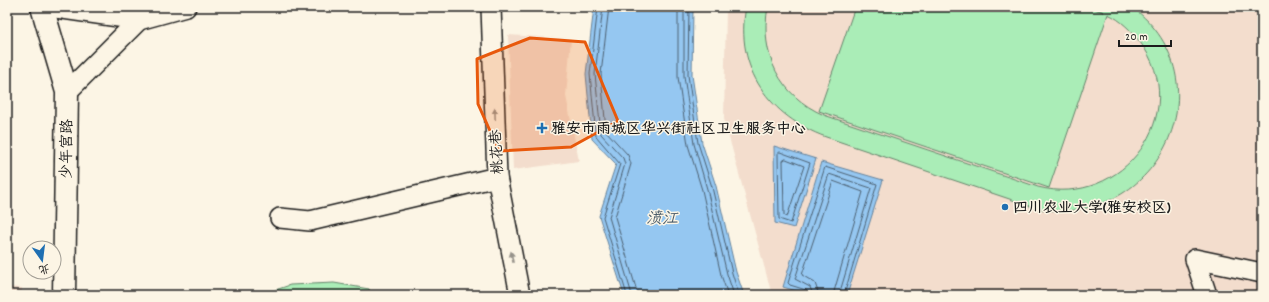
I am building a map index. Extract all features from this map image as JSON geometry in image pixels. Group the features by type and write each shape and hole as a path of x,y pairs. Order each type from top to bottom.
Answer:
{"main road":[{"name":"少年宫路","path":"42,7 67,92 64,295"}],"street":[{"path":"49,7 139,20 186,7"},
{"name":"桃花巷","path":"491,7 497,176 520,295"},
{"path":"67,92 139,20"},
{"path":"280,218 310,221 497,176"},
{"path":"1206,295 1195,260 1262,273"}],"highlighted area":[{"path":"530,38 585,42 618,121 571,147 499,151 478,104 477,59"}],"shaded area":[{"name":"四川农业大学(雅安校区)","path":"726,7 1262,7 1262,295 772,295 724,119"},
{"name":"雅安市雨城区华兴街社区卫生服务中心","path":"508,35 571,39 566,96 579,161 513,170"},
{"path":"7,287 22,288 22,295 7,295"}],"green space":[{"path":"746,7 768,7 766,24 767,41 770,57 776,72 795,97 809,107 824,115 1038,187 1069,190 1097,184 1121,170 1141,149 1154,125 1159,98 1155,70 1140,42 1130,30 1117,19 1108,14 1049,188 819,111 855,7 1087,7 1104,12 1090,7 1132,7 1161,37 1175,72 1177,108 1167,143 1147,173 1118,196 1081,209 1039,209 826,137 806,128 788,117 773,103 760,87 751,70 746,50 744,29"},
{"path":"334,283 369,289 371,295 261,295 290,285"}],"water":[{"name":"𣸣江","path":"594,7 693,7 692,75 702,143 716,186 736,272 744,295 624,295 599,216 616,164 592,139 586,74"},
{"path":"774,146 816,159 794,228 775,223"},
{"path":"821,162 883,180 847,295 810,295 783,287"}],"place":[{"name":"雅安市雨城区华兴街社区卫生服务中心","path":"542,128"},
{"name":"四川农业大学(雅安校区)","path":"1005,207"}]}
